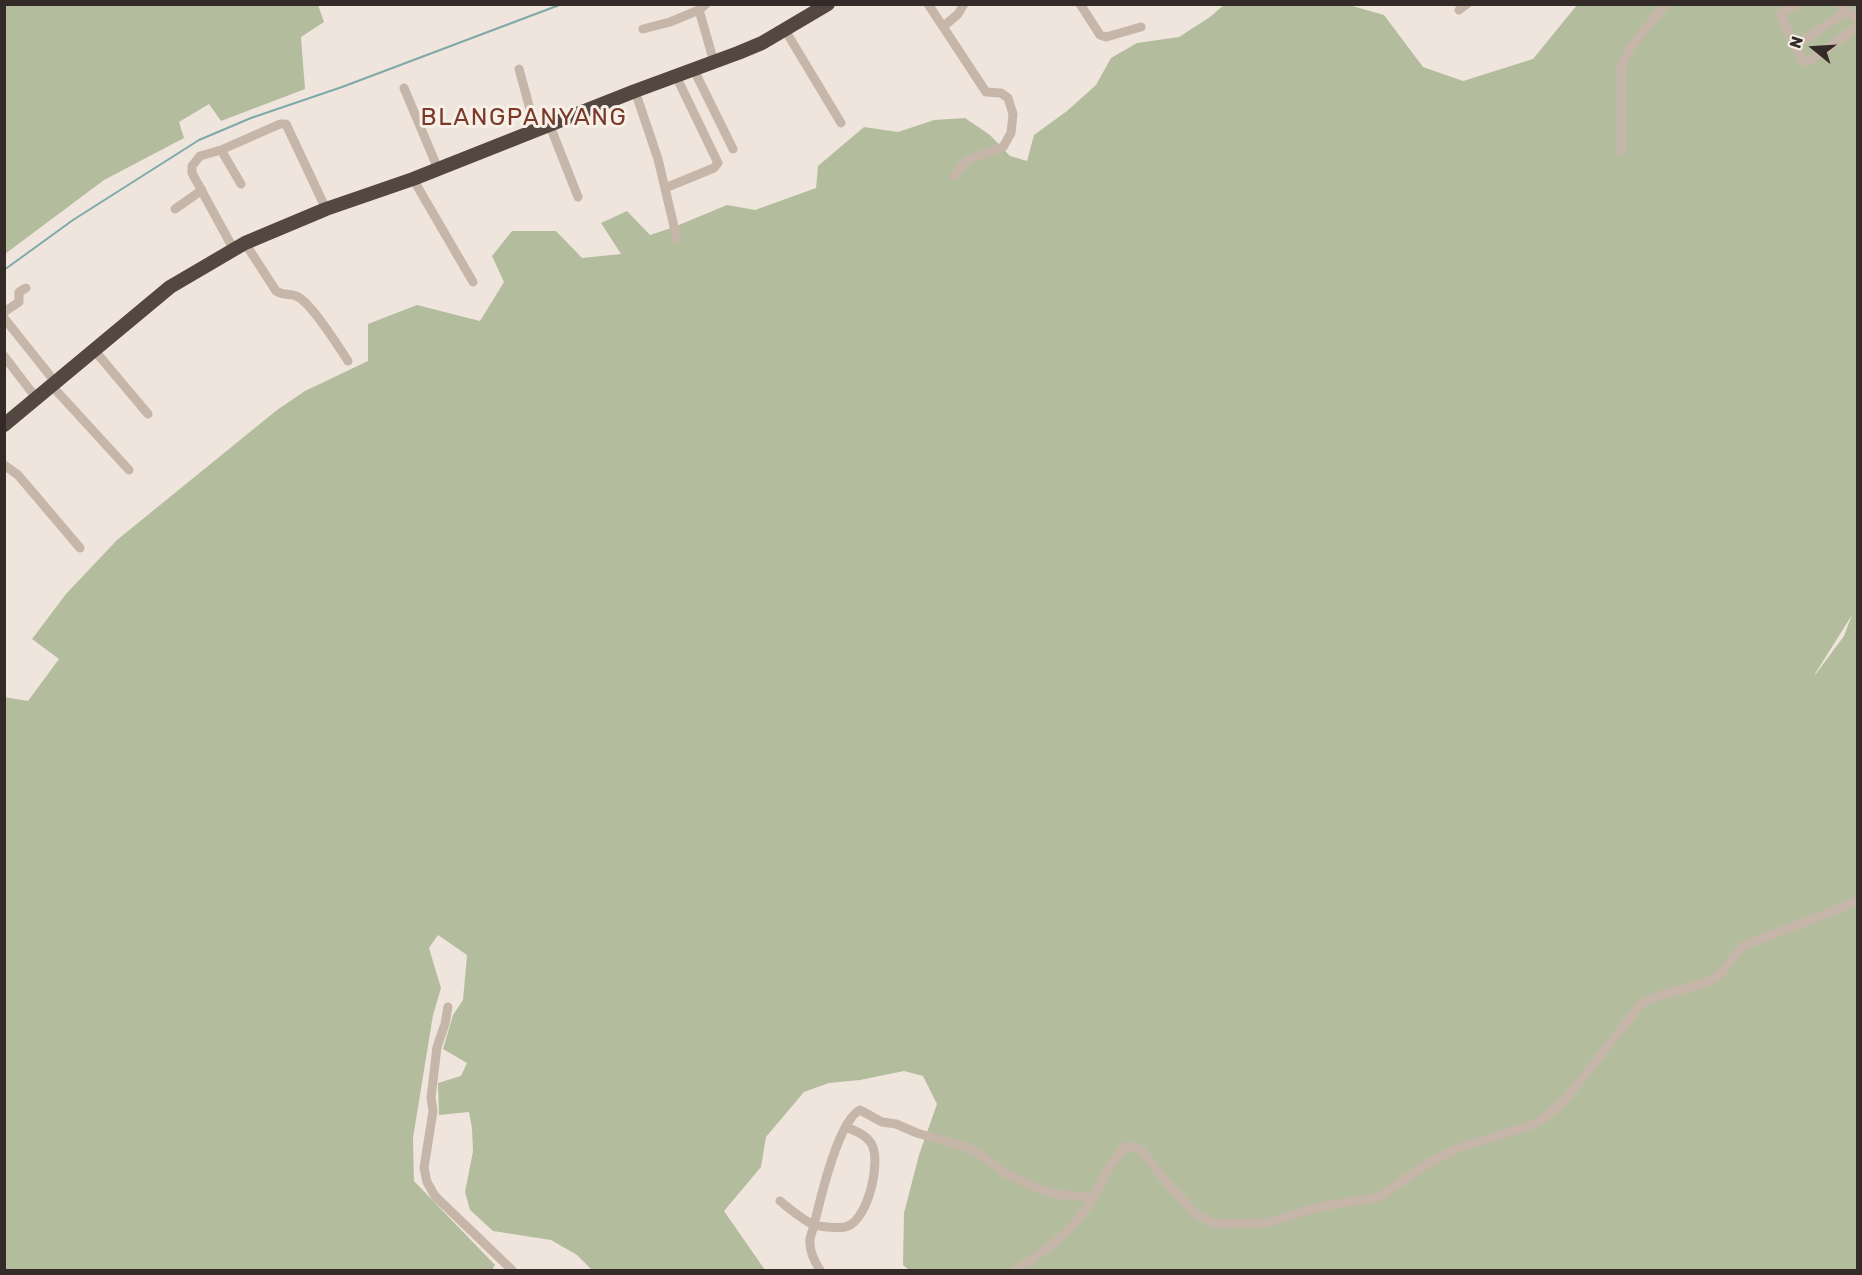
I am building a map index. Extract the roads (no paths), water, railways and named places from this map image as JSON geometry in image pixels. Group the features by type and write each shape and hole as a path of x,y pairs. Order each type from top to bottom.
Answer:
{"highway":[{"path":"4,425 170,287 240,246 326,209 438,170 762,43 822,6"}],"street":[{"path":"928,4 986,92 1005,94 1013,114 1011,133 1003,147 970,159 954,176"},
{"path":"944,26 958,14 964,4"},
{"path":"1080,4 1100,35 1106,37 1141,27"},
{"path":"1621,151 1621,67 1630,48 1666,4"},
{"path":"1797,4 1780,14 1802,60 1807,62 1857,26"},
{"path":"1839,4 1857,20"},
{"path":"643,29 670,22 702,7 714,62"},
{"path":"1795,46 1847,11"},
{"path":"784,30 841,123"},
{"path":"519,69 536,131"},
{"path":"694,70 733,149"},
{"path":"665,188 714,168 718,163 676,76"},
{"path":"404,88 438,170"},
{"path":"635,91 651,133 677,239"},
{"path":"326,209 286,124 280,124 221,150 200,156 192,166 192,173 201,190 240,246 276,291 283,295 295,295 305,302 348,361"},
{"path":"550,126 578,197"},
{"path":"221,150 242,184"},
{"path":"413,179 473,282"},
{"path":"175,209 201,190"},
{"path":"4,312 19,302 19,292 26,288"},
{"path":"4,318 54,385 129,471"},
{"path":"95,351 148,414"},
{"path":"4,356 37,399"},
{"path":"4,465 18,475 80,548"},
{"path":"1016,1270 1060,1239 1093,1198 1117,1158 1127,1146 1138,1148 1197,1215 1215,1224 1250,1225 1318,1207 1379,1197 1427,1164 1461,1147 1529,1126 1543,1119 1566,1099 1641,1004 1654,997 1714,979 1722,972 1733,954 1745,945 1846,906 1857,899"},
{"path":"448,1006 443,1033 437,1047 431,1098 432,1112 424,1168 425,1177 435,1196 512,1270"},
{"path":"820,1270 811,1251 810,1239 823,1186 846,1127 854,1114 860,1110 882,1122 896,1124 916,1133 967,1148 978,1153 1005,1173 1041,1190 1055,1194 1093,1198"},
{"path":"780,1202 814,1225 848,1226 860,1213 868,1200 875,1153 872,1143 861,1133 846,1127"}],"waterway":[{"path":"4,270 73,220 199,140 251,118 342,87 562,4"}],"district":[{"name":"BLANGPANYANG","path":"524,118"}]}
